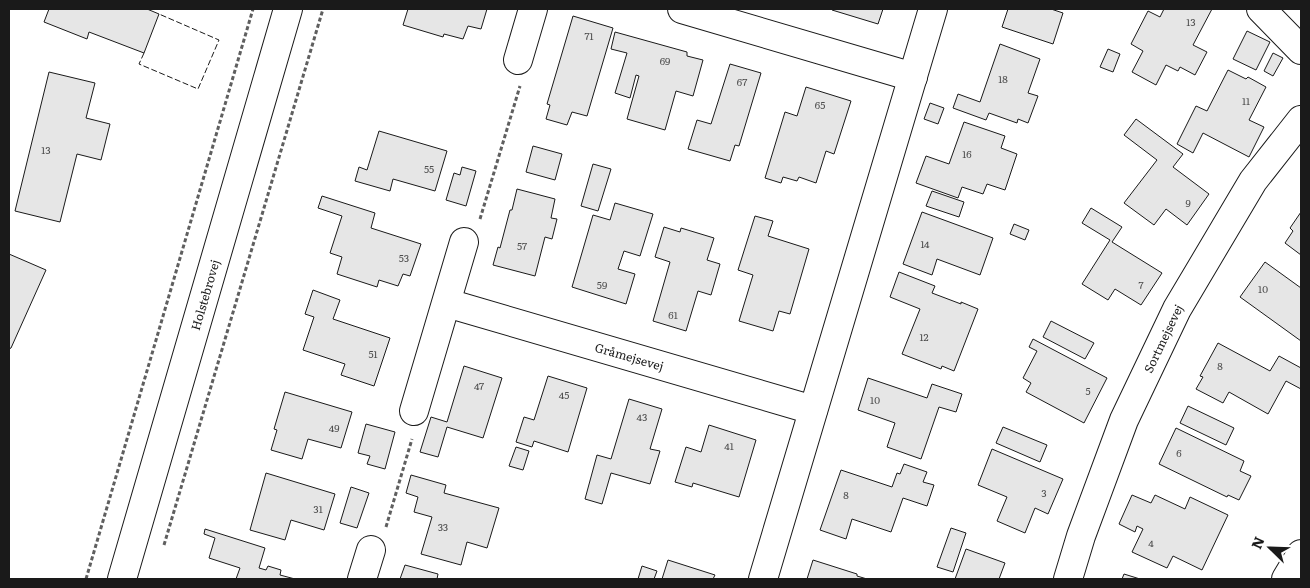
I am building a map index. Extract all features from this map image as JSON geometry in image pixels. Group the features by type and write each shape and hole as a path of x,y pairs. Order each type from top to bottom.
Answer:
{"street":[{"name":"Holstebrovej","path":"122,579 288,9"},
{"path":"518,60 533,9"},
{"path":"682,9 913,77"},
{"path":"762,579 933,9"},
{"path":"1261,9 1301,50"},
{"name":"Sortmejsevej","path":"1068,579 1081,536 1124,420 1177,309 1253,181 1301,120"},
{"path":"414,412 464,242"},
{"name":"Gråmejsevej","path":"446,303 813,410"},
{"path":"362,579 371,550"},
{"path":"1286,579 1301,554"}],"path":[{"path":"86,579 253,9"},
{"path":"162,551 323,9"},
{"path":"464,242 475,235 524,71 518,60"},
{"path":"371,550 382,543 415,431 414,412"}],"building":[{"path":"49,9 147,9 159,14 144,53 89,32 87,39 44,22"},
{"path":"408,9 487,9 481,29 468,26 463,39 444,34 443,37 403,25"},
{"path":"832,9 883,9 878,24"},
{"path":"1008,9 1051,9 1063,13 1053,44 1002,27"},
{"path":"1164,9 1212,9 1193,45 1207,52 1195,75 1180,67 1178,71 1166,65 1156,85 1132,72 1143,51 1131,44 1148,11 1160,17"},
{"path":"573,16 613,28 587,116 572,112 567,125 546,119 550,105 547,104"},
{"path":"1247,31 1270,42 1256,70 1233,59"},
{"path":"615,32 687,52 687,56 703,60 693,96 676,91 665,130 627,119 639,76 636,75 630,98 615,93 627,53 611,49"},
{"path":"1000,44 1040,59 1028,93 1038,96 1028,123 1018,119 1017,123 989,113 986,120 953,108 958,94 980,102"},
{"path":"1108,49 1120,54 1113,72 1100,67"},
{"path":"1273,53 1283,58 1273,76 1264,71"},
{"path":"730,64 761,73 739,146 735,145 730,161 688,149 697,120 711,124"},
{"path":"1228,70 1246,79 1248,77 1266,87 1249,120 1264,127 1249,157 1203,133 1193,153 1177,144 1196,106 1207,111"},
{"path":"49,72 95,83 86,118 110,124 101,160 77,154 60,222 15,211"},
{"path":"806,87 851,101 834,154 826,151 816,183 799,177 797,181 783,177 781,183 765,178 785,112 797,116"},
{"path":"930,103 944,108 938,124 924,119"},
{"path":"1136,119 1183,154 1173,167 1209,194 1187,225 1166,209 1154,225 1124,203 1157,160 1124,135"},
{"path":"964,122 1005,136 1001,148 1017,154 1005,190 987,184 983,194 962,187 958,198 916,183 926,156 949,164"},
{"path":"379,131 447,151 435,191 393,179 390,191 355,181 359,167 367,170"},
{"path":"533,146 562,154 555,180 526,172"},
{"path":"593,164 611,169 598,211 581,206"},
{"path":"462,167 476,171 466,206 446,200 454,173 460,175"},
{"path":"517,189 555,199 551,218 557,219 552,239 545,237 535,276 493,265 498,247 500,248 510,210 512,210"},
{"path":"932,191 964,202 959,217 926,206"},
{"path":"322,196 375,213 371,228 421,244 410,276 403,274 398,286 379,280 377,287 337,274 342,257 330,253 342,216 318,208"},
{"path":"615,203 653,214 640,256 624,251 618,269 635,274 626,304 572,287 593,215 610,220"},
{"path":"1091,208 1122,227 1112,242 1162,273 1141,305 1115,289 1108,300 1082,284 1110,240 1082,223"},
{"path":"922,212 993,238 980,275 937,259 932,275 903,264"},
{"path":"1301,212 1301,255 1285,243 1293,231 1290,228"},
{"path":"755,216 773,221 768,236 809,249 790,314 779,311 773,331 739,321 753,275 738,270"},
{"path":"1014,224 1029,230 1025,240 1010,234"},
{"path":"664,227 680,232 681,228 714,238 707,260 720,264 711,295 698,291 686,331 653,321 670,262 655,257"},
{"path":"9,254 46,270 9,349"},
{"path":"1265,262 1301,288 1301,341 1240,297"},
{"path":"899,272 935,286 932,293 978,309 954,371 942,366 941,369 902,354 920,309 890,297"},
{"path":"313,290 340,300 333,319 390,338 374,386 341,375 345,364 303,350 314,317 305,314"},
{"path":"1051,321 1094,343 1085,359 1043,337"},
{"path":"1033,339 1107,378 1084,423 1026,392 1031,383 1023,378 1037,351 1029,347"},
{"path":"1218,343 1270,371 1279,356 1301,368 1301,389 1286,381 1268,414 1229,392 1223,403 1196,389 1203,377 1200,376"},
{"path":"464,366 502,378 483,438 447,427 438,457 420,452 431,417 447,422"},
{"path":"548,376 587,388 568,452 534,441 532,447 516,442 524,417 534,420"},
{"path":"868,378 927,398 932,384 962,394 956,412 939,407 921,459 887,447 895,423 858,410"},
{"path":"285,392 352,412 341,448 308,439 302,459 271,450 277,430 274,429"},
{"path":"629,399 662,409 650,449 660,451 650,484 611,473 602,504 585,499 597,455 611,459"},
{"path":"1188,406 1234,428 1226,445 1180,423"},
{"path":"366,424 395,432 385,469 367,464 370,456 358,453"},
{"path":"709,425 756,440 739,497 693,483 692,487 675,482 686,447 701,452"},
{"path":"1003,427 1047,445 1040,462 996,443"},
{"path":"1176,428 1244,461 1240,471 1251,476 1239,500 1228,495 1227,497 1159,464"},
{"path":"516,447 529,451 523,470 509,466"},
{"path":"992,449 1063,479 1048,514 1035,508 1025,533 997,521 1007,497 978,485"},
{"path":"904,464 927,472 923,482 934,485 927,506 903,498 891,532 852,519 846,539 820,530 841,470 892,487 897,473 900,474"},
{"path":"266,473 335,494 324,530 291,520 285,540 250,530"},
{"path":"411,475 446,485 444,493 499,508 487,548 467,542 461,565 421,554 432,517 414,512 418,497 406,493"},
{"path":"351,487 369,493 357,528 340,523"},
{"path":"1132,495 1151,503 1155,495 1185,509 1190,497 1228,515 1202,570 1173,556 1167,568 1132,552 1143,529 1137,526 1135,532 1119,524"},
{"path":"951,528 966,533 953,572 937,567"},
{"path":"205,529 265,548 259,568 266,570 268,566 281,570 280,575 295,579 236,579 240,568 209,558 215,538 204,534"},
{"path":"966,549 1005,563 999,579 955,579"},
{"path":"668,560 715,575 713,579 662,579"},
{"path":"813,560 857,574 857,576 867,579 807,579"},
{"path":"405,565 438,574 437,579 400,579"},
{"path":"642,566 657,571 654,579 638,579"},
{"path":"1124,574 1140,579 1122,579"}],"fence":[{"path":"144,53 139,64 198,89 219,40 159,14"}]}
